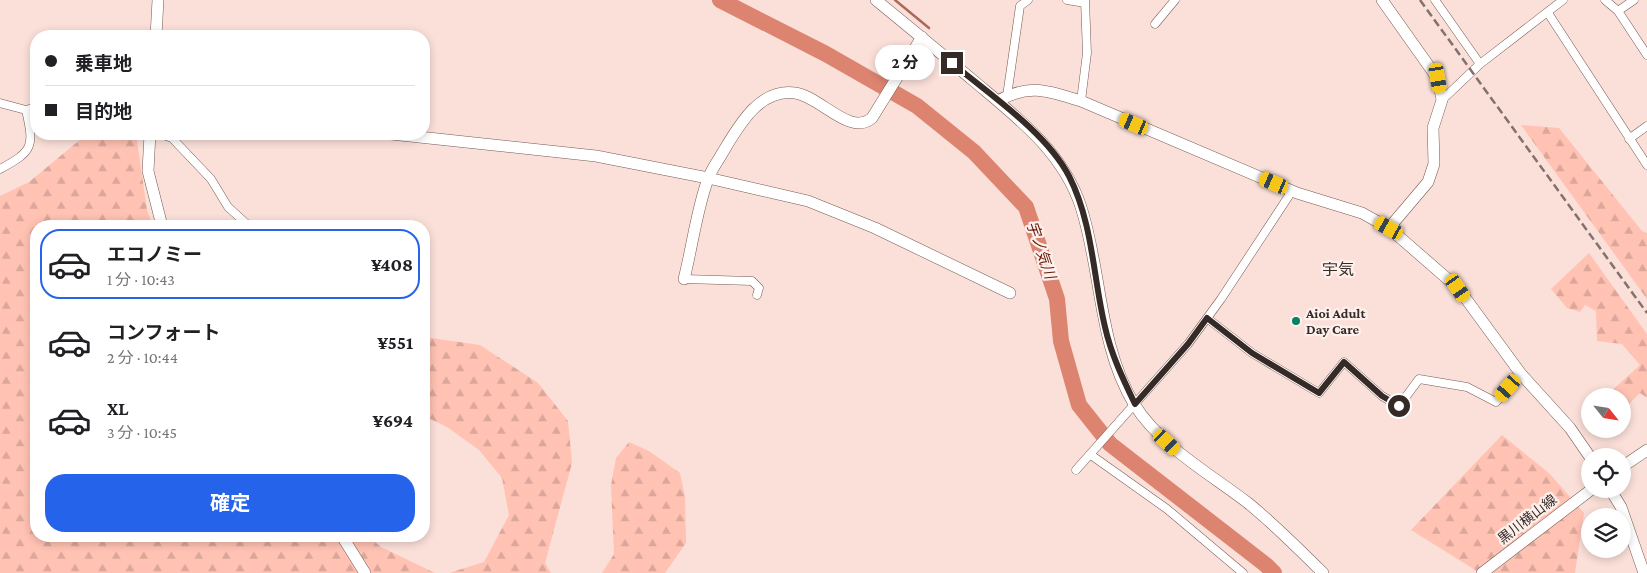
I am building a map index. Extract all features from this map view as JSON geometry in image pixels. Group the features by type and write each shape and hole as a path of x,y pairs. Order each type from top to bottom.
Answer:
{"street":[{"path":"156,30 158,0"},
{"path":"876,0 1002,99 1052,153 1069,176 1081,206 1090,242 1104,326 1115,363 1135,404 1175,449 1248,504 1287,537 1323,573"},
{"path":"1002,99 1020,6 1028,0"},
{"path":"1067,0 1085,1 1087,53 1081,101"},
{"path":"1154,24 1175,0"},
{"path":"1382,0 1438,78 1442,100 1433,128 1434,164 1428,182 1389,228"},
{"path":"1435,0 1480,64"},
{"path":"1442,100 1480,64 1563,0"},
{"path":"1605,0 1618,11 1647,55"},
{"path":"1618,11 1634,0"},
{"path":"1548,13 1647,165"},
{"path":"757,295 758,288 752,281 684,279 708,178 746,116 767,100 783,93 802,94 856,124 867,122 879,107 922,37"},
{"path":"1002,99 1021,90 1033,89 1047,90 1081,101 1292,191 1362,213 1389,228 1458,288 1521,374 1570,428 1584,448"},
{"path":"0,103 26,110 30,109"},
{"path":"26,110 30,130"},
{"path":"1629,139 1647,126"},
{"path":"430,138 596,156 708,178 808,201 875,228 1010,293"},
{"path":"0,169 21,158 30,145 30,140"},
{"path":"150,140 148,171 160,220"},
{"path":"179,140 211,179 228,206 243,220"},
{"path":"1076,470 1188,344 1292,191"},
{"path":"1207,318 1252,353 1319,393 1344,362 1382,396 1399,406 1419,379 1467,387 1496,402 1521,374"},
{"path":"1631,461 1647,450"},
{"path":"1093,453 1167,509 1244,573"},
{"name":"黒川横山線","path":"1482,573 1581,497"},
{"path":"1616,498 1621,507 1644,573"},
{"path":"346,542 365,573"}],"green space":[{"path":"1521,125 1559,128 1642,231 1647,233 1647,299"},
{"path":"80,140 137,140 147,210 151,220 30,220 30,542 375,542 381,547 435,573 0,573 0,196 29,182"},
{"path":"1589,253 1647,334 1647,398 1640,393 1631,402 1631,388 1615,388 1640,365 1622,344 1597,341 1596,311 1585,305 1580,312 1567,308 1551,289"},
{"path":"430,338 480,345 538,383 568,421 572,463 545,563 551,573 449,573 484,562 509,515 502,478 479,450 447,427 430,419"},
{"path":"1502,435 1550,474 1581,510 1581,533 1575,573 1480,573 1411,530"},
{"path":"629,442 649,451 680,473 685,497 686,543 665,573 602,573 614,554 611,485 616,458"}],"waterway":[{"name":"宇ノ気川","path":"720,0 826,54 917,106 974,152 1026,207 1057,299 1061,341 1079,405 1110,444 1274,573"},
{"path":"895,0 929,28"}],"railway":[{"path":"1420,0 1647,313"}],"place":[{"name":"Aioi Adult Day Care","path":"1296,321"}],"district":[{"name":"宇気","path":"1338,269"}],"route":[{"path":"952,63 1033,132 1069,176 1081,206 1090,242 1104,326 1115,363 1135,404 1188,344 1207,318 1230,338 1252,353 1319,393 1344,362 1382,396 1399,406"}]}
